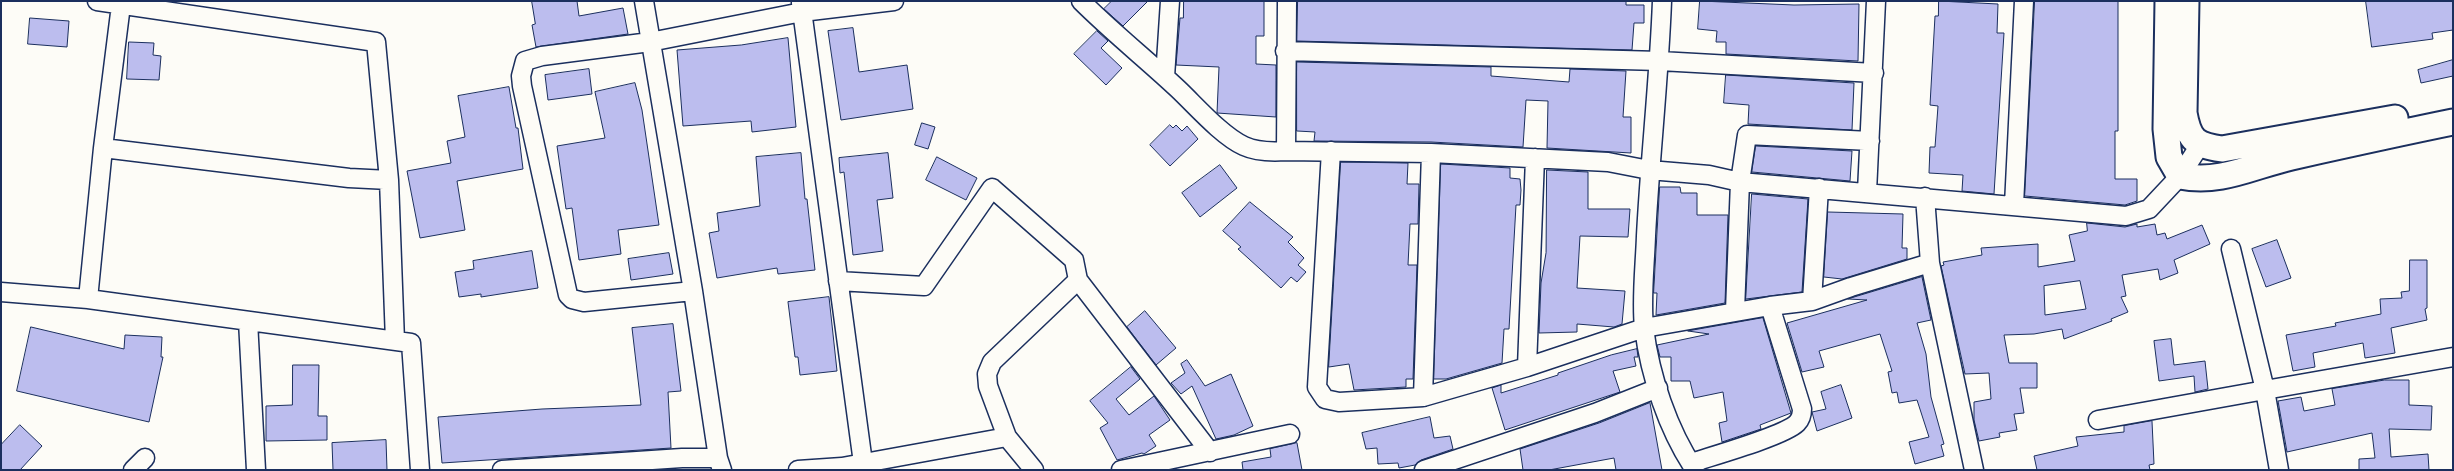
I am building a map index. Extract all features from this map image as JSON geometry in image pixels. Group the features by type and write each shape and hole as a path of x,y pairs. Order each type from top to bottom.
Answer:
{"street":[{"path":"97,1 376,42 389,180 395,341"},
{"path":"502,470 659,464 720,464 693,290 644,1"},
{"path":"693,290 584,302 572,299 568,295 522,86 525,61 542,56 650,42 802,7 894,1"},
{"path":"1081,1 1114,35 1165,77 1231,138 1244,146 1259,150 1431,153 1608,162 1649,170 1709,175 1740,182 2126,216 2149,209 2180,176 2200,145"},
{"path":"1165,77 1170,1"},
{"path":"1286,151 1285,51 1287,1"},
{"path":"1662,1 1660,61 1649,170 1643,301 1644,328 1658,388 1693,466 1792,427 1802,417 1802,409 1770,306"},
{"path":"1867,192 1876,1"},
{"path":"2014,205 2024,1"},
{"path":"2168,1 2166,129 2169,157 2180,176 2200,180 2234,174 2288,158 2453,122"},
{"path":"2186,1 2184,114 2187,131 2200,145 2222,149 2453,105"},
{"path":"88,299 103,148 121,5"},
{"path":"802,7 863,463"},
{"path":"1285,51 1660,61 1874,72"},
{"path":"1736,311 1740,182 1747,135 1870,142"},
{"path":"103,148 349,178 389,180"},
{"path":"1331,151 1318,387 1325,399 1339,402 1423,397 1527,367 1644,328 1697,320 1736,311 1812,301 1851,286 1930,263"},
{"path":"1423,397 1431,153"},
{"path":"1527,367 1535,158"},
{"path":"838,281 924,286 992,188 1074,260 1078,280 1210,452"},
{"path":"1812,301 1819,188"},
{"path":"1925,197 1930,263 1974,470"},
{"path":"2231,249 2265,390 2279,470"},
{"path":"1034,470 1007,437 988,386 987,374 992,362 1078,280"},
{"path":"1,292 88,299 411,343 420,470"},
{"path":"248,321 256,470"},
{"path":"2098,420 2453,357"},
{"path":"1424,470 1594,413 1658,388"},
{"path":"1121,470 1290,434"},
{"path":"798,470 843,468 1007,437"}],"building":[{"path":"532,1 577,1 579,16 623,8 628,34 536,47 532,25 535,24"},
{"path":"1112,1 1148,1 1123,26 1104,9"},
{"path":"1184,1 1264,1 1264,36 1256,36 1256,64 1276,65 1276,117 1217,113 1219,67 1176,65 1180,18 1183,18"},
{"path":"1298,1 1626,1 1626,5 1644,5 1644,23 1634,23 1632,50 1297,41"},
{"path":"1700,1 1794,5 1859,4 1858,61 1726,54 1726,42 1716,42 1717,31 1698,29"},
{"path":"1939,1 1998,4 1997,33 2004,33 1994,194 1962,191 1963,175 1929,173 1930,147 1935,147 1938,106 1930,105 1935,16 1938,16"},
{"path":"2035,1 2118,1 2118,131 2115,131 2115,179 2137,179 2137,201 2125,205 2025,196"},
{"path":"2366,1 2453,1 2453,30 2432,33 2433,39 2372,47"},
{"path":"30,18 69,21 67,47 28,44"},
{"path":"853,28 859,72 907,65 913,109 841,120 828,31"},
{"path":"1097,31 1108,41 1101,48 1122,68 1106,85 1074,54"},
{"path":"788,38 796,127 752,132 751,121 683,126 677,50 741,45"},
{"path":"129,42 154,43 153,55 161,56 159,80 127,79"},
{"path":"2453,60 2453,76 2421,83 2418,70"},
{"path":"1297,62 1491,67 1491,76 1569,82 1570,69 1626,71 1623,117 1631,117 1631,153 1547,148 1548,101 1526,100 1523,147 1431,142 1314,141 1315,132 1297,131"},
{"path":"589,69 592,94 548,100 545,75"},
{"path":"1726,75 1854,83 1852,130 1748,124 1749,105 1724,103"},
{"path":"635,83 642,110 659,225 618,230 621,254 579,260 572,208 566,209 557,146 605,138 595,92"},
{"path":"509,87 516,128 518,128 523,169 457,181 465,230 420,238 407,171 451,163 447,141 465,137 458,96"},
{"path":"922,123 935,127 928,149 915,145"},
{"path":"1170,125 1173,128 1176,125 1182,131 1187,126 1198,139 1170,166 1150,145"},
{"path":"1756,146 1852,151 1850,181 1752,172"},
{"path":"801,153 815,270 778,274 777,268 717,278 709,233 719,231 717,213 760,206 756,157"},
{"path":"888,153 893,198 877,200 883,251 853,255 844,172 840,173 839,158"},
{"path":"937,157 977,178 966,200 926,180"},
{"path":"1341,162 1408,163 1407,184 1419,184 1418,224 1410,224 1408,265 1417,265 1413,379 1406,379 1406,387 1354,390 1349,364 1329,367"},
{"path":"1441,164 1510,168 1510,178 1520,179 1521,190 1520,205 1516,205 1509,329 1504,329 1502,363 1446,379 1434,379"},
{"path":"1220,165 1237,188 1200,217 1182,193"},
{"path":"1547,170 1588,172 1588,209 1630,209 1628,237 1580,236 1577,288 1625,291 1622,324 1614,327 1577,324 1577,332 1539,333 1541,283 1546,253"},
{"path":"1660,187 1680,187 1681,193 1697,193 1697,215 1728,215 1725,303 1656,315 1657,293 1654,293"},
{"path":"1752,194 1808,199 1802,292 1746,299"},
{"path":"1250,202 1293,237 1288,242 1304,258 1298,265 1306,272 1297,282 1291,277 1281,288 1238,249 1241,247 1223,231"},
{"path":"1828,212 1903,214 1902,248 1907,248 1907,259 1842,279 1824,277"},
{"path":"2087,223 2125,227 2137,224 2137,227 2155,224 2157,235 2165,233 2167,239 2202,225 2210,244 2174,260 2178,273 2160,280 2158,269 2122,275 2126,296 2121,297 2128,312 2111,319 2112,321 2064,339 2062,329 2034,334 2004,335 2009,363 2037,363 2037,388 2020,388 2024,413 2014,414 2017,430 1999,433 2000,437 1979,441 1974,420 1974,402 1991,399 1989,373 1965,374 1941,266 1944,265 1943,262 1982,255 1981,248 2038,244 2038,267 2075,261 2069,235 2087,231","holes":["2080,281 2086,309 2045,315 2044,286"]},
{"path":"2277,240 2291,278 2266,287 2252,249"},
{"path":"532,251 538,288 481,297 481,294 459,297 455,272 474,269 473,261"},
{"path":"669,253 673,274 631,280 628,259"},
{"path":"2410,260 2427,260 2427,308 2425,309 2427,320 2391,328 2395,353 2365,358 2363,343 2313,353 2315,367 2293,371 2286,335 2336,326 2335,323 2381,314 2380,299 2402,298 2401,292 2409,291"},
{"path":"1922,277 1931,320 1917,323 1926,354 1931,397 1944,444 1941,445 1944,456 1915,464 1909,442 1929,437 1917,400 1899,403 1897,392 1892,393 1888,372 1892,371 1880,334 1819,351 1824,367 1802,372 1787,323 1867,300 1848,299"},
{"path":"829,297 837,371 800,375 798,357 795,357 788,302"},
{"path":"1145,311 1176,348 1156,365 1127,327"},
{"path":"1763,318 1791,413 1760,425 1761,429 1722,442 1719,423 1727,421 1723,392 1694,398 1690,381 1671,381 1671,357 1660,357 1657,345 1709,334 1688,331"},
{"path":"673,324 681,391 668,392 671,448 442,463 438,417 542,409 641,405 632,328"},
{"path":"31,327 124,349 125,335 162,337 161,357 163,357 149,422 17,391"},
{"path":"2171,339 2174,365 2205,361 2208,389 2195,392 2194,376 2159,381 2154,341"},
{"path":"1637,349 1638,357 1634,357 1636,366 1613,371 1620,392 1505,430 1492,388 1501,385 1501,393 1558,375 1558,373 1611,355"},
{"path":"1187,360 1205,386 1231,374 1253,426 1234,435 1216,439 1192,386 1181,394 1171,383 1185,373 1181,364"},
{"path":"293,365 319,365 318,416 327,416 327,440 266,441 266,406 292,405"},
{"path":"1131,367 1140,379 1116,399 1129,415 1154,396 1170,420 1149,435 1156,446 1144,454 1117,460 1100,428 1108,423 1090,401"},
{"path":"2385,380 2409,380 2409,405 2432,406 2431,430 2389,429 2391,457 2428,454 2429,470 2359,470 2359,459 2375,458 2372,433 2287,452 2278,401 2301,397 2304,411 2335,405 2332,389"},
{"path":"1841,385 1852,418 1817,431 1812,412 1826,409 1821,392"},
{"path":"1650,403 1662,470 1616,470 1614,458 1549,470 1523,470 1520,449 1599,423"},
{"path":"1430,417 1434,438 1450,436 1453,449 1421,460 1415,465 1399,468 1398,463 1378,464 1377,448 1366,449 1362,433"},
{"path":"2152,421 2154,464 2149,465 2150,470 2037,470 2034,456 2078,446 2076,437 2124,432 2124,426"},
{"path":"20,425 42,446 20,470 1,470 1,445"},
{"path":"386,440 387,470 333,470 332,443"},
{"path":"1297,443 1302,470 1243,470 1242,462 1271,457 1270,449"}]}
